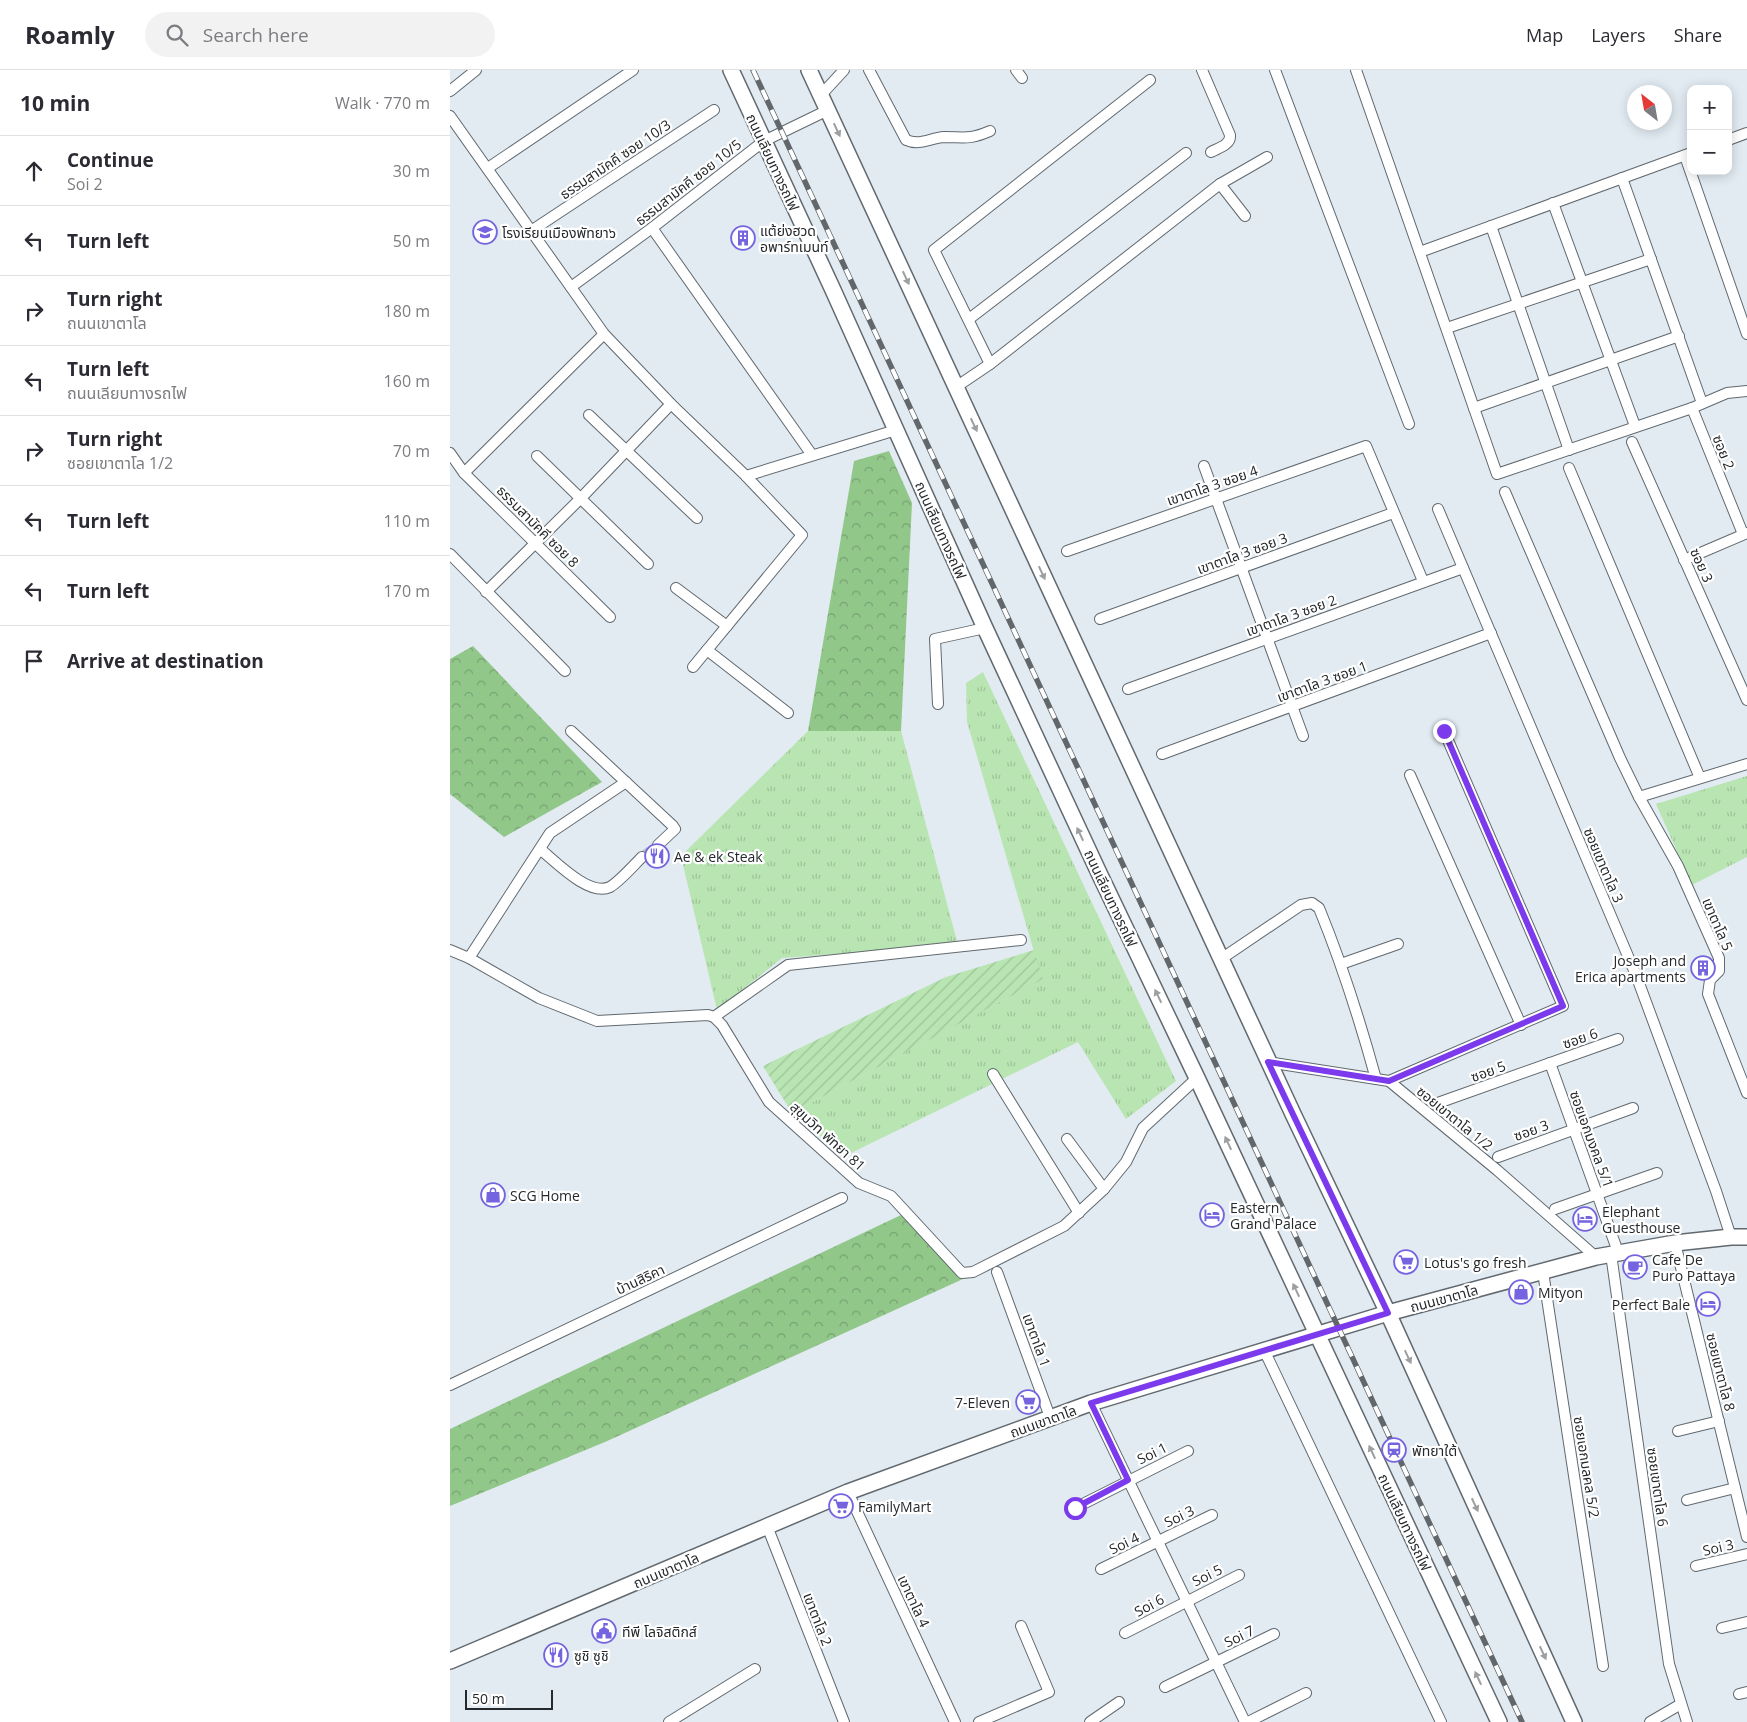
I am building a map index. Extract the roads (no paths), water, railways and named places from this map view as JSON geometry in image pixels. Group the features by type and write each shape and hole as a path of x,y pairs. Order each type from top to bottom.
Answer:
{"street":[{"path":"450,91 476,70"},
{"path":"488,168 633,70"},
{"name":"ถนนเลียบทางรถไฟ","path":"730,70 1098,873 1197,1078 1499,1722"},
{"path":"810,70 1268,1062 1388,1313 1574,1722"},
{"path":"821,95 844,70"},
{"path":"869,70 906,140 912,143 945,137 967,138 990,131"},
{"path":"1202,70 1230,135 1228,144 1211,152"},
{"path":"1275,70 1409,424"},
{"path":"1356,70 1498,474 1692,408 1726,393 1747,390"},
{"path":"990,364 934,250 1150,80"},
{"name":"ธรรมสามัคคี ซอย 10/3","path":"531,231 714,110"},
{"name":"ธรรมสามัคคี ซอย 10/5","path":"571,287 652,228 764,141 828,110"},
{"path":"450,116 604,334 671,404 746,476 802,535 693,667"},
{"path":"1732,139 1747,133"},
{"path":"969,319 1186,153"},
{"path":"1420,252 1687,155"},
{"path":"956,387 990,364 1220,184 1267,158"},
{"path":"1695,175 1747,334"},
{"path":"1622,178 1702,403"},
{"path":"1220,184 1245,216"},
{"path":"1553,203 1635,426"},
{"path":"1491,226 1569,450"},
{"path":"652,228 812,455"},
{"path":"1447,328 1651,259"},
{"path":"464,473 604,334"},
{"path":"1474,408 1679,336"},
{"path":"486,592 581,498 671,404"},
{"name":"ซอย 2","path":"1692,408 1745,533"},
{"path":"589,415 697,518"},
{"path":"746,476 896,430"},
{"name":"ซอย 3","path":"1632,442 1747,700"},
{"name":"เขาตาโล 3 ซอย 4","path":"1067,551 1366,446 1393,513"},
{"name":"ธรรมสามัคคี ซอย 8","path":"450,453 464,473 610,617"},
{"path":"537,456 648,564"},
{"path":"1204,466 1303,736"},
{"path":"1569,468 1700,778"},
{"name":"เขาตาโล 5","path":"1505,492 1620,758 1639,797 1678,866 1719,958 1719,971 1710,980 1708,994 1747,1093"},
{"name":"ซอยเขาตาโล 3","path":"1438,509 1636,975 1716,1191 1731,1237"},
{"path":"1393,513 1423,581"},
{"name":"เขาตาโล 3 ซอย 3","path":"1100,619 1393,513"},
{"path":"1684,560 1745,533"},
{"path":"450,554 565,671"},
{"name":"เขาตาโล 3 ซอย 2","path":"1128,689 1463,568"},
{"path":"676,588 727,626"},
{"path":"938,704 935,639 985,628"},
{"name":"เขาตาโล 3 ซอย 1","path":"1162,754 1491,634"},
{"path":"707,650 788,713"},
{"path":"571,731 673,826 675,829 673,832 658,845"},
{"path":"1268,1062 1389,1081 1563,1006 1444,731"},
{"path":"1639,797 1747,764"},
{"path":"1410,775 1521,1025"},
{"path":"469,958 550,833 626,782"},
{"path":"540,849 577,879 585,884 599,888 612,886 642,857"},
{"path":"1221,959 1301,905 1312,903 1319,908 1362,1026 1376,1079"},
{"path":"450,950 469,958 539,998 597,1021 708,1015 714,1017 788,965 1020,940"},
{"path":"1341,964 1398,944"},
{"name":"สุขุมวิท พัทยา 81","path":"714,1017 722,1025 769,1102 859,1183 891,1196 962,1273 973,1272 1064,1226 1080,1213 1104,1189 1126,1162 1143,1128 1197,1078"},
{"name":"ซอย 6","path":"1550,1063 1618,1039"},
{"name":"ซอย 5","path":"1435,1104 1550,1063"},
{"name":"ซอยเอกมงคล 5/1","path":"1550,1063 1598,1195 1615,1253"},
{"path":"993,1074 1080,1213"},
{"name":"ซอยเขาตาโล 1/2","path":"1389,1081 1497,1170 1596,1257"},
{"name":"ซอย 3","path":"1498,1157 1633,1108"},
{"path":"1067,1139 1104,1189"},
{"path":"1555,1209 1657,1173"},
{"name":"บ้านสิริคา","path":"450,1385 842,1198"},
{"name":"ถนนเขาตาโล","path":"450,1661 848,1492 1091,1403 1265,1352 1388,1313 1596,1257 1675,1243 1747,1237"},
{"name":"ซอยเขาตาโล 8","path":"1675,1243 1747,1537"},
{"name":"ซอยเขาตาโล 6","path":"1615,1253 1669,1664 1687,1722"},
{"name":"เขาตาโล 1","path":"997,1272 1050,1417"},
{"name":"ซอยเอกมลคล 5/2","path":"1543,1272 1603,1666"},
{"path":"1265,1352 1441,1722"},
{"path":"1091,1403 1246,1722 1306,1693"},
{"path":"1678,1431 1718,1421"},
{"name":"Soi 1","path":"1075,1508 1188,1451"},
{"path":"1687,1500 1735,1488"},
{"name":"เขาตาโล 4","path":"848,1492 955,1722"},
{"name":"Soi 3","path":"1158,1541 1212,1515"},
{"name":"เขาตาโล 2","path":"767,1526 844,1722"},
{"name":"Soi 4","path":"1101,1569 1158,1541"},
{"name":"Soi 3","path":"1696,1566 1747,1554"},
{"name":"Soi 5","path":"1186,1601 1239,1575"},
{"name":"Soi 6","path":"1125,1633 1186,1601"},
{"path":"1722,1628 1747,1622"},
{"path":"979,1722 1049,1692 1022,1626"},
{"name":"Soi 7","path":"1165,1687 1274,1634"},
{"path":"669,1722 755,1669"},
{"path":"1090,1722 1119,1702"},
{"path":"1650,1722 1681,1704"}],"tunnel":[{"path":"642,857 658,845"}],"railway":[{"path":"753,70 1522,1722"}],"place":[{"name":"โรงเรียนเมืองพัทยา๖","path":"485,232"},
{"name":"แต้ย่งฮวด อพาร์ทเมนท์","path":"743,238"},
{"name":"Ae & ek Steak","path":"657,856"},
{"name":"Joseph and Erica apartments","path":"1703,968"},
{"name":"SCG Home","path":"493,1195"},
{"name":"Eastern Grand Palace","path":"1212,1215"},
{"name":"Elephant Guesthouse","path":"1585,1219"},
{"name":"Lotus's go fresh","path":"1406,1262"},
{"name":"Cafe De Puro Pattaya","path":"1635,1267"},
{"name":"Mityon","path":"1521,1292"},
{"name":"Perfect Bale","path":"1708,1304"},
{"name":"7-Eleven","path":"1028,1402"},
{"name":"พัทยาใต้","path":"1394,1450"},
{"name":"FamilyMart","path":"841,1506"},
{"name":"ทีพี โลจิสติกส์","path":"604,1631"},
{"name":"ซูชิ ซูชิ","path":"556,1655"}]}
